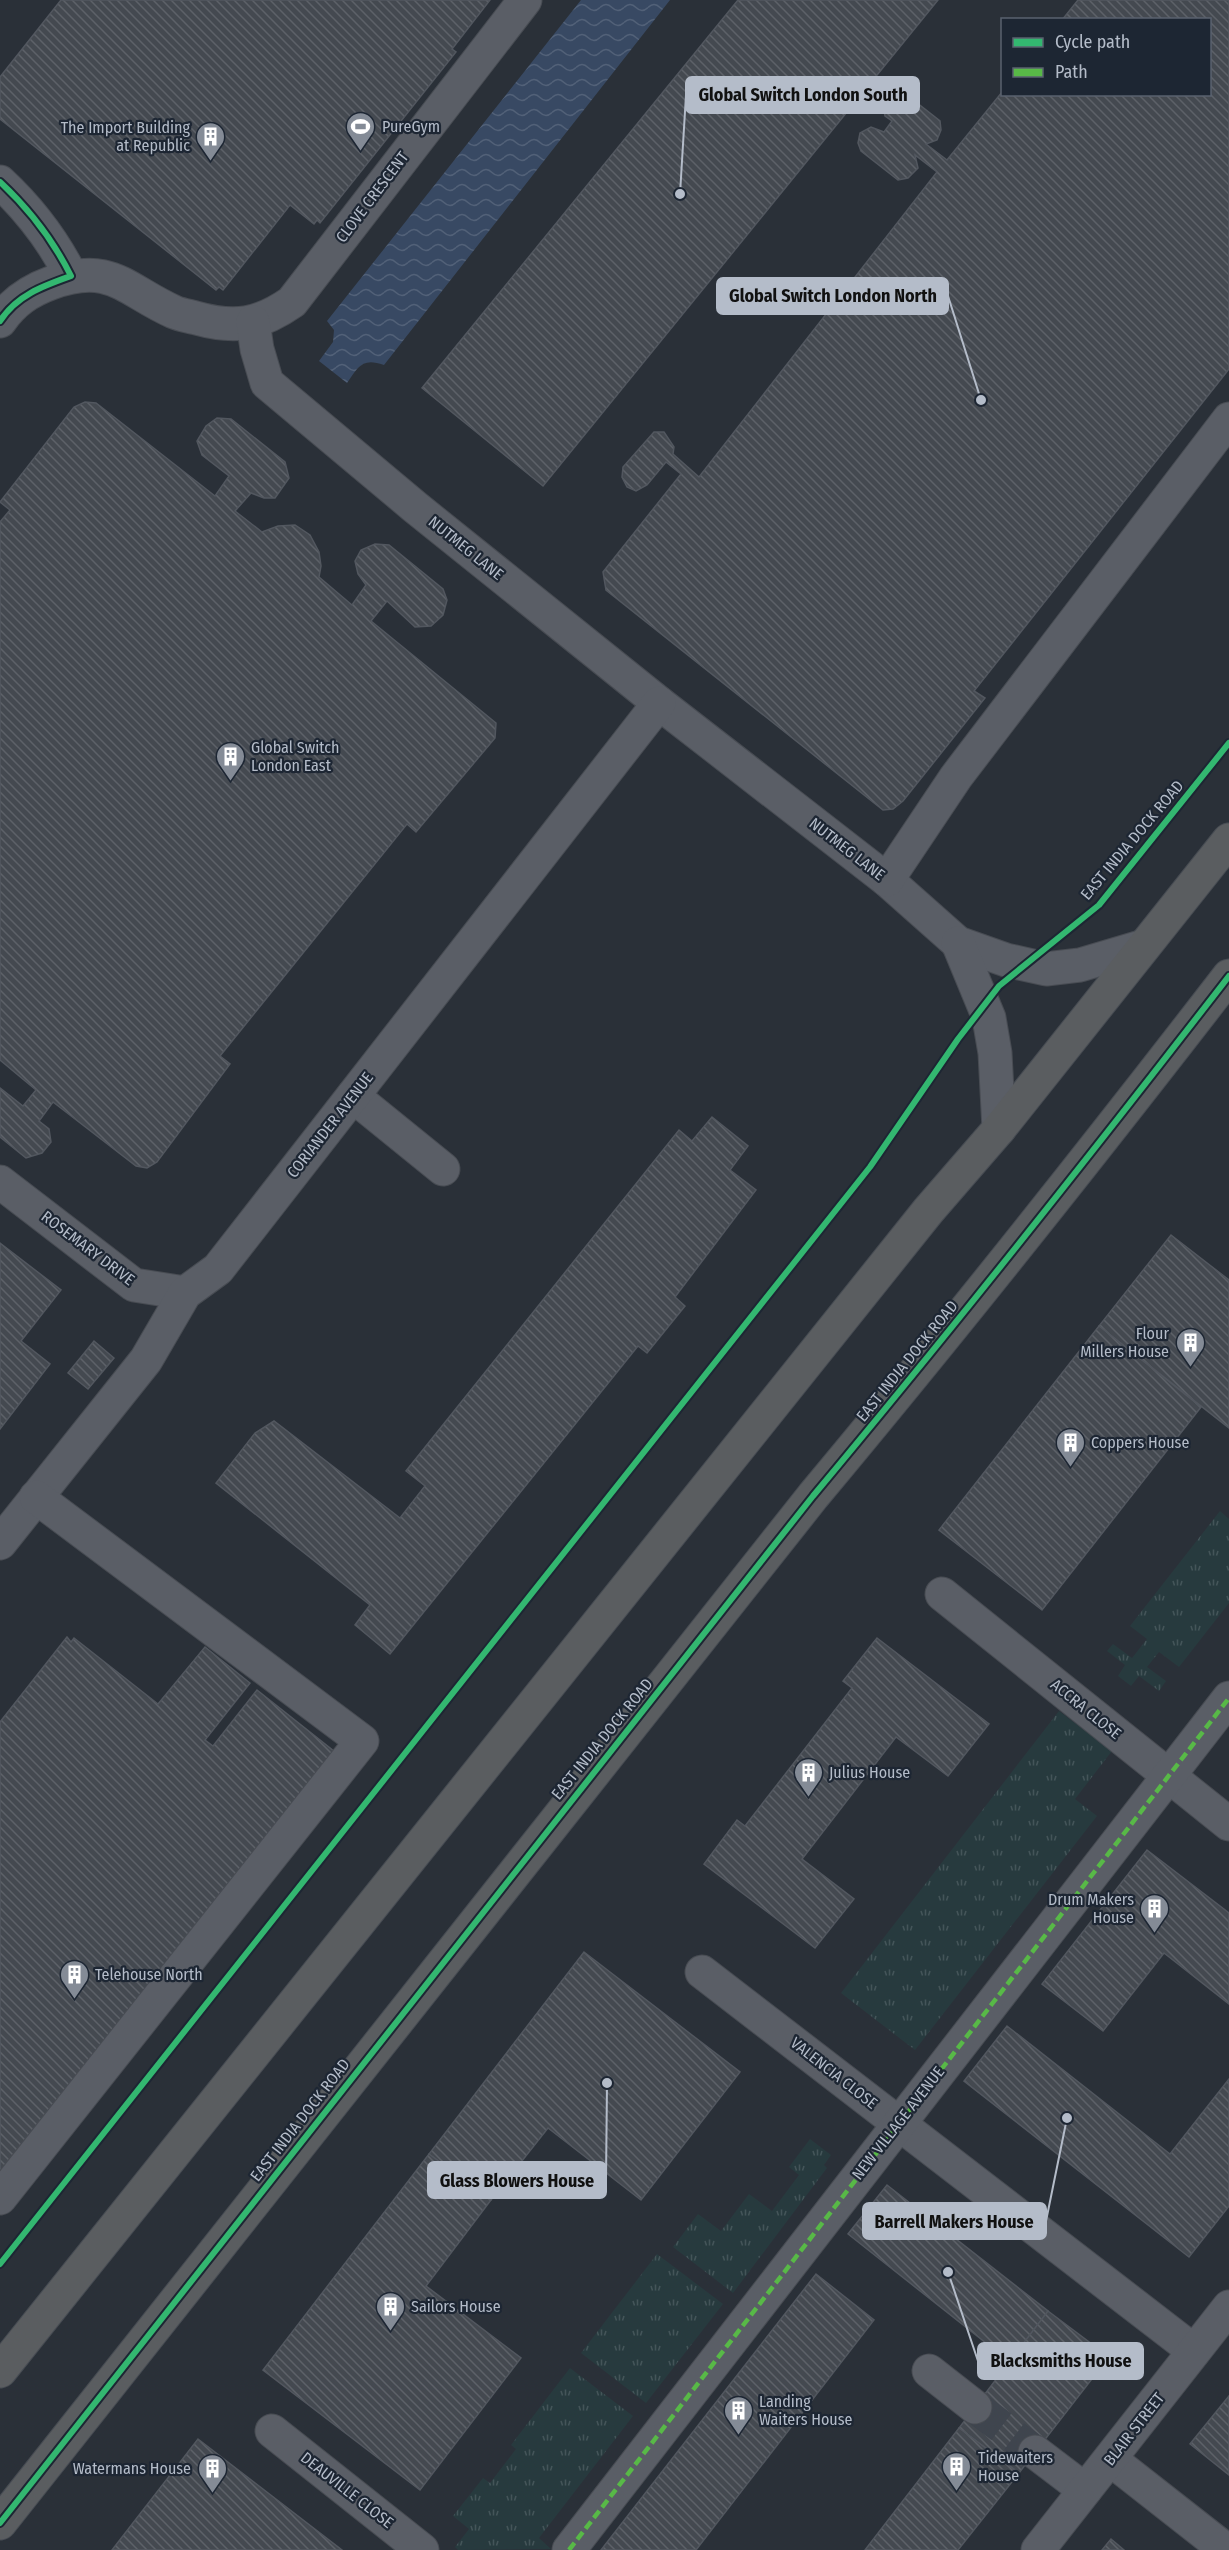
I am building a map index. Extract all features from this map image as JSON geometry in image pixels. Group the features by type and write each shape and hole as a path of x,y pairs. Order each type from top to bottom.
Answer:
{"highway":[{"path":"0,2371 928,1211 999,1129 1229,840"},
{"name":"EAST INDIA DOCK ROAD","path":"0,2523 805,1505 937,1348 1229,976"}],"street":[{"name":"CLOVE CRESCENT","path":"253,322 276,313 292,302 525,0"},
{"path":"0,182 22,202 59,252 71,276"},
{"path":"0,321 9,308 25,295 71,276 97,275 123,283 175,313 232,326 253,322"},
{"name":"NUTMEG LANE","path":"253,322 257,349 267,383 415,507 659,703 887,880 958,943 1006,960 1046,969 1080,964 1144,946"},
{"path":"887,880 956,777 1229,419"},
{"name":"CORIANDER AVENUE","path":"0,1543 146,1360 185,1293 218,1269 659,703"},
{"name":"NUTMEG LANE","path":"958,943 989,1018 995,1053 999,1129"},
{"path":"353,1096 443,1169"},
{"name":"ROSEMARY DRIVE","path":"0,1182 134,1285 185,1293"},
{"path":"0,2198 362,1741 36,1497"},
{"name":"ACCRA CLOSE","path":"942,1594 1229,1824"},
{"name":"NEW VILLAGE AVENUE","path":"569,2550 898,2122 1229,1698"},
{"name":"VALENCIA CLOSE","path":"702,1972 1194,2351"},
{"name":"BLAIR STREET","path":"1038,2550 1229,2307"},
{"path":"929,2371 975,2407"},
{"name":"DEAUVILLE CLOSE","path":"272,2431 422,2550"},
{"path":"1035,2452 1085,2490"},
{"path":"1110,2459 1226,2550"}],"green space":[{"path":"1220,1511 1229,1519 1229,1603 1179,1667 1159,1652 1147,1667 1166,1681 1159,1691 1139,1676 1131,1686 1118,1676 1125,1665 1107,1651 1113,1644 1132,1658 1147,1639 1130,1626"},
{"path":"1059,1711 1112,1751 1075,1799 1097,1816 915,2050 841,1993"},
{"path":"810,2139 831,2155 824,2165 827,2168 733,2293 673,2247 698,2214 721,2231 749,2194 772,2211 799,2175 789,2167"},
{"path":"657,2254 723,2304 646,2403 581,2353"},
{"path":"570,2368 633,2416 539,2538 551,2549 458,2550 455,2547 469,2529 453,2516 483,2478 490,2483 516,2449 511,2445"}],"water":[{"path":"581,0 670,0 384,365 370,362 361,365 347,383 319,361 333,342 334,330 327,321"}],"building":[{"name":"The Import Building at Republic","path":"61,0 490,0 452,49 456,52 320,223 317,220 314,224 290,205 223,290 219,287 216,290 0,119 0,77"},
{"path":"738,0 938,0 543,486 422,388"},
{"path":"1078,0 1229,0 1229,369 974,691 985,698 903,801 893,809 883,810 606,590 603,572 681,474 666,462 647,485 636,491 627,487 622,477 623,467 654,432 664,432 674,447 673,454 699,477 937,172 915,155 918,168 908,178 898,180 861,151 858,143 860,133 871,127 884,132 892,121 885,116 883,106 890,95 902,91 940,121 941,130 937,140 926,144 947,160 1001,93 1001,96 1211,96 1211,18 1064,18"},
{"name":"Global Switch London East","path":"85,402 96,403 215,496 229,476 202,455 197,441 206,426 217,418 231,419 285,462 289,478 275,498 264,498 251,493 235,511 262,532 278,526 295,525 310,535 319,552 321,566 319,577 352,605 366,585 358,574 355,561 361,550 375,544 389,545 443,589 447,600 443,615 431,626 415,627 387,601 371,621 496,723 495,738 416,832 407,824 220,1056 230,1064 157,1162 147,1168 136,1166 53,1102 39,1121 49,1129 51,1142 42,1153 26,1158 0,1137 0,1088 23,1106 36,1090 0,1060 0,522 10,510 0,502 74,407"},
{"path":"712,1117 748,1146 730,1170 756,1190 675,1297 685,1306 647,1353 638,1346 390,1654 355,1625 370,1605 216,1483 255,1433 274,1421 400,1518 425,1486 406,1471 679,1130 692,1141"},
{"name":"Flour Millers House","path":"1171,1235 1229,1280 1229,1428 1099,1326"},
{"path":"0,1243 61,1290 21,1341 50,1364 0,1429"},
{"name":"Coppers House","path":"1099,1326 1201,1407 1042,1610 939,1530"},
{"path":"94,1341 114,1358 88,1389 68,1373"},
{"name":"Telehouse North","path":"67,1637 71,1642 74,1638 158,1704 205,1647 250,1683 205,1740 213,1746 257,1690 335,1752 0,2187 0,1722"},
{"name":"Julius House","path":"877,1638 989,1724 948,1776 896,1737 802,1859 854,1899 815,1948 704,1864 737,1820 745,1826 852,1688 843,1681"},
{"name":"Drum Makers House","path":"1147,1850 1229,1913 1229,2004 1164,1953 1103,2031 1042,1984"},
{"path":"584,1952 740,2072 641,2200 548,2128 491,2200 429,2154"},
{"path":"1007,2026 1170,2154 1229,2079 1229,2206 1189,2257 964,2081"},
{"name":"Sailors House","path":"429,2154 491,2200 426,2286 521,2358 420,2490 263,2370"},
{"path":"887,2185 1048,2311 1010,2362 848,2234"},
{"name":"Landing Waiters House","path":"816,2274 874,2320 696,2550 601,2550"},
{"path":"1048,2311 1109,2357 1019,2473 959,2428"},
{"path":"1229,2396 1229,2475 1190,2444"},
{"name":"Tidewaiters House","path":"959,2428 1019,2473 958,2550 865,2550"},
{"name":"Watermans House","path":"198,2439 342,2550 112,2550"},
{"path":"1111,2539 1124,2550 1102,2550"}],"tunnel":[{"path":"975,2407 1035,2452"}],"marked path":[{"path":"569,2550 1229,1698"}],"cycle path":[{"path":"0,182 40,226 71,276 31,292 14,304 0,321"},
{"path":"0,2264 870,1167 958,1039 999,986 1099,905 1229,743"},
{"path":"0,2523 813,1496 919,1368 1127,1108 1229,976"}],"place":[{"name":"PureGym","path":"361,152"},
{"name":"The Import Building at Republic","path":"211,162"},
{"name":"Global Switch London South","path":"680,194"},
{"name":"Global Switch London North","path":"981,400"},
{"name":"Global Switch London East","path":"230,782"},
{"name":"Flour Millers House","path":"1190,1368"},
{"name":"Coppers House","path":"1070,1468"},
{"name":"Julius House","path":"808,1798"},
{"name":"Drum Makers House","path":"1155,1934"},
{"name":"Telehouse North","path":"74,2000"},
{"name":"Glass Blowers House","path":"607,2083"},
{"name":"Barrell Makers House","path":"1067,2118"},
{"name":"Blacksmiths House","path":"948,2272"},
{"name":"Sailors House","path":"390,2332"},
{"name":"Landing Waiters House","path":"738,2436"},
{"name":"Tidewaiters House","path":"957,2492"},
{"name":"Watermans House","path":"212,2494"}]}
